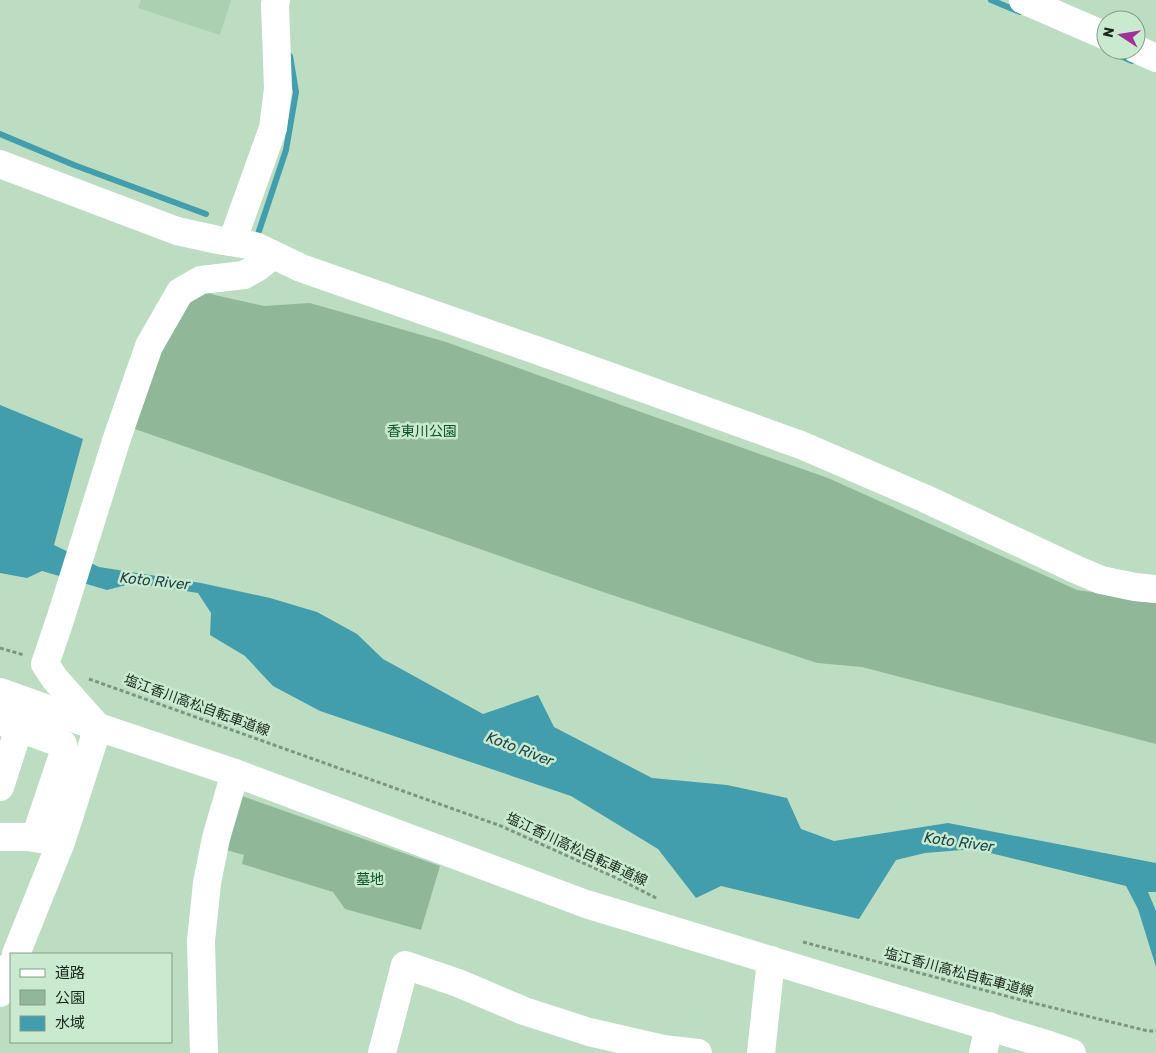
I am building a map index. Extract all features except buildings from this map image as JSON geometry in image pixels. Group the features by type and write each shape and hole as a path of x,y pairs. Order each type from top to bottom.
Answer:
{"street":[{"path":"232,242 272,128 278,89 276,0"},
{"path":"1023,0 1096,32"},
{"path":"0,164 177,231 255,246 301,268 802,445 924,498 1101,580 1156,589"},
{"path":"98,727 55,679 45,664 117,438 149,346 180,292 201,280 244,275 273,255"},
{"path":"0,692 235,773 586,904 1049,1044 1072,1053"},
{"path":"0,787 10,725 63,744 64,755 39,826"},
{"path":"16,953 61,842 98,727"},
{"path":"204,1053 201,941 207,883 216,838 235,773"},
{"path":"0,837 27,837 61,842"},
{"path":"761,1053 771,960"},
{"path":"382,1053 405,965 458,982 524,1011 589,1032 663,1049 698,1053"},
{"path":"0,993 10,968"},
{"path":"983,1053 989,1026"}],"path":[{"path":"0,648 36,659 45,664"},
{"name":"塩江香川高松自転車道線","path":"85,677 501,826 621,880 662,901"},
{"name":"塩江香川高松自転車道線","path":"802,942 1021,1000 1156,1032"}],"shaded area":[{"path":"141,0 231,0 220,35 138,8"}],"green space":[{"name":"香東川公園","path":"202,290 215,295 264,306 310,303 446,342 828,478 1077,590 1156,603 1156,744 862,667 817,663 606,593 132,428 147,371 181,305"},
{"name":"墓地","path":"242,796 440,866 421,930 345,909 333,892 242,864 244,855 219,848"}],"water":[{"name":"Koto River","path":"0,405 83,439 54,545 99,567 201,583 270,598 317,612 357,634 383,659 483,714 538,695 554,727 652,778 727,785 787,798 801,829 834,841 948,823 1156,863 1156,892 1148,892 1156,911 1156,967 1138,909 1126,886 974,849 925,853 896,860 859,919 721,886 696,898 658,849 571,796 320,711 273,686 245,656 210,635 211,613 198,593 134,583 107,590 42,571 27,578 0,573"}],"waterway":[{"path":"991,0 1020,12"},
{"path":"259,231 286,150 296,92 290,56"},
{"path":"0,134 74,165 206,214"}]}
